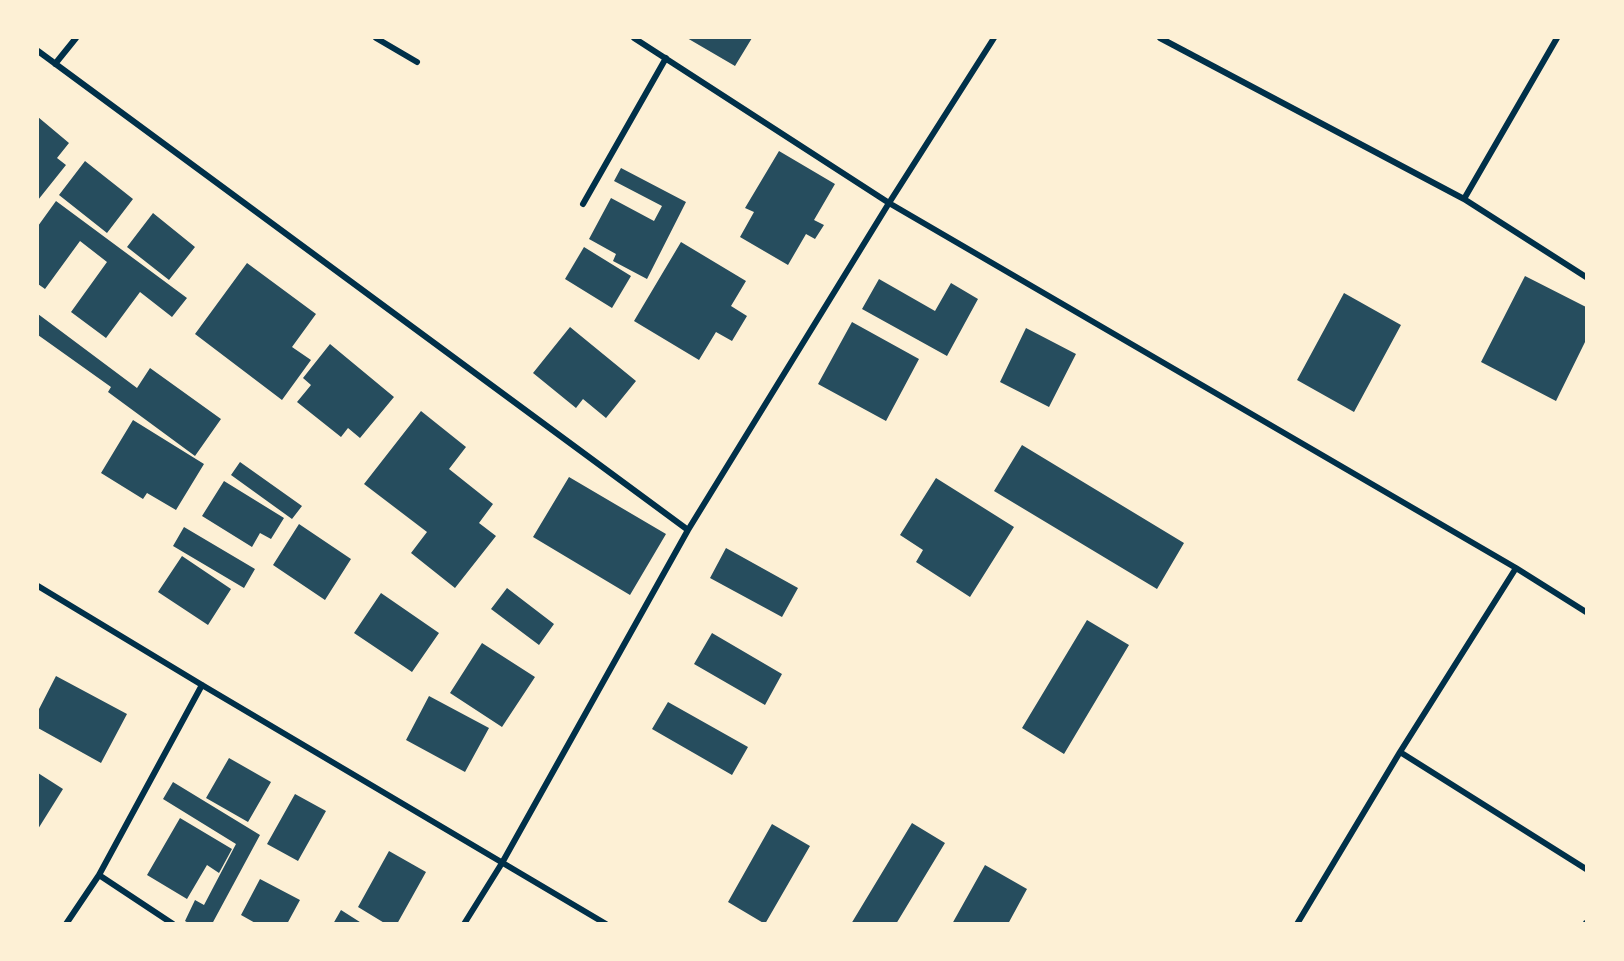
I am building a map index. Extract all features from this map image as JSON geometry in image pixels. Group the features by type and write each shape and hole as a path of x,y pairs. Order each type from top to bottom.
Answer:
{"street":[{"path":"55,64 76,38"},
{"path":"376,38 417,62"},
{"path":"638,38 889,203 1515,567 1587,612"},
{"path":"464,924 501,863 688,530 993,38"},
{"path":"1160,38 1464,199 1587,277"},
{"path":"1464,199 1557,38"},
{"path":"38,51 688,530"},
{"path":"583,204 666,58"},
{"path":"1297,924 1515,567"},
{"path":"38,586 606,924"},
{"path":"66,924 99,875 202,685"},
{"path":"1400,753 1587,869"},
{"path":"99,875 173,924"}],"building":[{"path":"687,38 752,38 735,66"},
{"path":"38,117 69,143 57,158 66,165 38,200"},
{"path":"779,151 835,184 814,220 824,225 815,239 806,234 788,265 740,237 754,212 745,208"},
{"path":"85,161 133,199 107,233 59,195"},
{"path":"621,168 686,202 647,279 613,261 616,254 589,239 611,198 654,221 662,206 614,181"},
{"path":"56,201 187,298 172,317 140,292 106,338 71,312 107,262 80,241 45,289 38,284 38,226"},
{"path":"153,213 195,247 169,280 127,247"},
{"path":"681,242 746,281 731,306 747,316 732,341 716,332 699,360 634,321"},
{"path":"584,247 631,276 612,308 565,279"},
{"path":"247,263 316,314 292,347 311,360 282,400 195,334"},
{"path":"1525,276 1586,307 1586,340 1556,401 1481,362"},
{"path":"879,279 935,311 951,283 978,299 947,356 862,309"},
{"path":"1344,293 1401,325 1354,412 1297,380"},
{"path":"38,314 137,388 150,368 221,419 195,456 108,392 111,387 38,335"},
{"path":"852,322 919,359 886,421 818,384"},
{"path":"570,327 636,381 606,418 583,399 576,408 533,373"},
{"path":"1026,328 1076,354 1049,407 1000,382"},
{"path":"330,344 394,397 360,438 348,428 341,437 297,402 311,385 303,378"},
{"path":"421,411 466,447 449,469 493,504 479,523 496,536 455,588 411,553 427,532 364,484"},
{"path":"133,420 204,464 176,510 147,493 143,499 101,473"},
{"path":"1022,445 1184,543 1157,589 994,491"},
{"path":"240,462 302,506 292,519 231,475"},
{"path":"569,477 666,534 630,595 533,537"},
{"path":"936,478 1014,527 970,597 916,562 923,550 900,535"},
{"path":"224,481 284,518 271,539 260,533 252,547 202,516"},
{"path":"299,524 351,559 325,600 273,565"},
{"path":"184,527 255,569 244,588 173,546"},
{"path":"726,548 798,588 782,617 710,578"},
{"path":"182,556 231,589 208,625 158,592"},
{"path":"507,588 554,624 539,645 491,609"},
{"path":"381,593 439,633 412,672 354,633"},
{"path":"1087,620 1129,645 1064,754 1022,728"},
{"path":"712,633 782,674 765,705 694,664"},
{"path":"482,643 535,677 502,727 450,693"},
{"path":"56,676 127,714 101,763 38,728 38,711"},
{"path":"429,696 489,728 465,772 406,740"},
{"path":"668,702 748,747 732,775 652,729"},
{"path":"229,758 271,782 248,822 206,798"},
{"path":"38,773 63,789 38,829"},
{"path":"173,782 260,835 212,924 190,924 185,921 195,900 204,905 236,844 163,799"},
{"path":"295,794 326,811 298,861 267,844"},
{"path":"180,818 232,849 219,873 207,865 187,899 147,875"},
{"path":"912,823 945,843 896,924 851,924"},
{"path":"772,824 810,846 765,924 728,902"},
{"path":"389,851 426,872 397,924 386,924 358,907"},
{"path":"985,865 1027,889 1008,924 952,924"},
{"path":"260,879 300,900 287,924 257,924 241,915"},
{"path":"341,910 363,924 333,924"}]}
